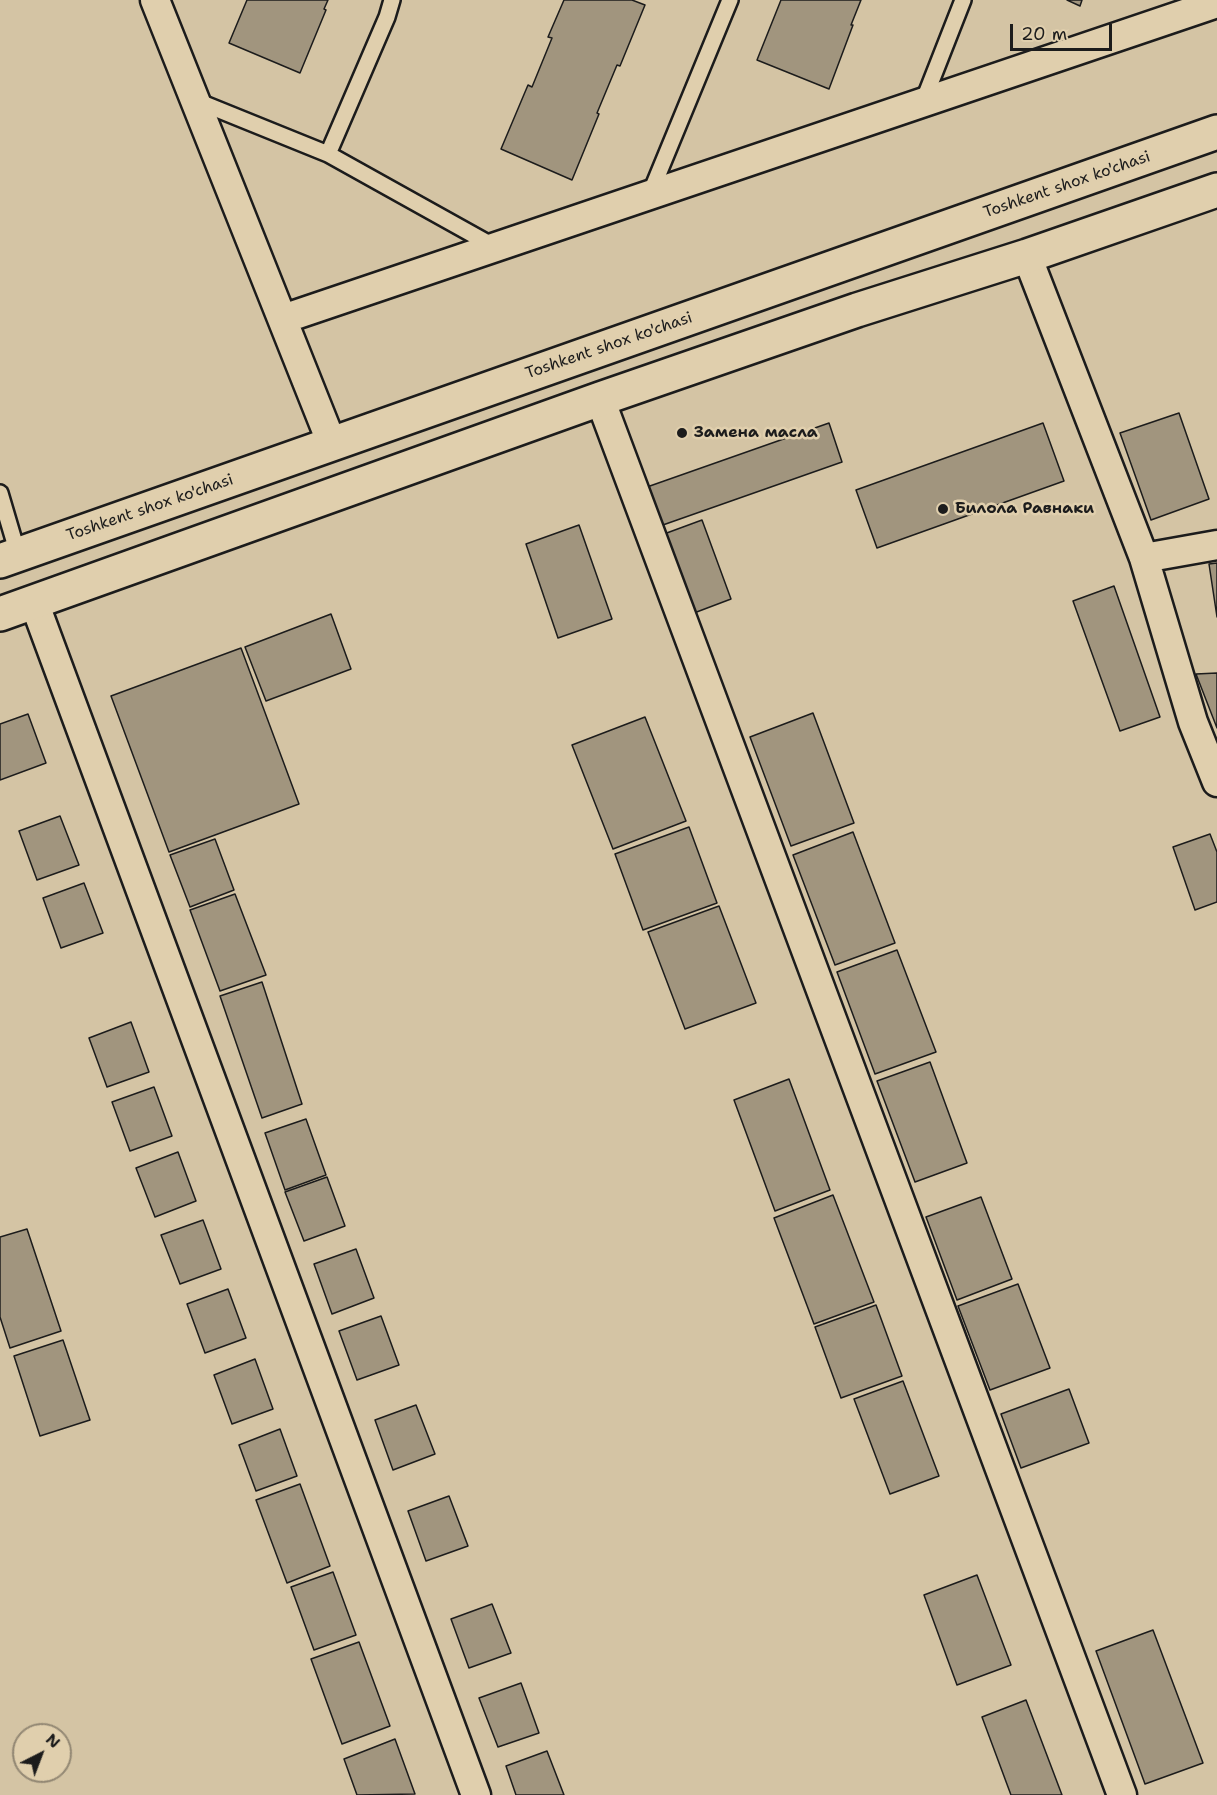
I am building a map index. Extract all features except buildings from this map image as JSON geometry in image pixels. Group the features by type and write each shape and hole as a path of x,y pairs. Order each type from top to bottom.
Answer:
{"main road":[{"name":"Toshkent shox ko'chasi","path":"9,557 1217,132"},
{"path":"0,614 600,399 1217,190"},
{"path":"829,269 846,314"}],"street":[{"path":"155,0 332,444"},
{"path":"283,319 923,102 1178,9 1217,3"},
{"path":"1026,255 1144,558 1192,722 1217,782"},
{"path":"600,399 1122,1795"},
{"path":"1144,558 1217,545"},
{"path":"34,602 476,1795"}],"lane":[{"path":"328,154 387,17 392,0"},
{"path":"650,195 730,0"},
{"path":"923,102 963,0"},
{"path":"197,101 328,154 495,247"},
{"path":"0,493 9,557"}],"place":[{"name":"Замена масла","path":"682,433"},
{"name":"Билола Равнаки","path":"943,509"}]}
